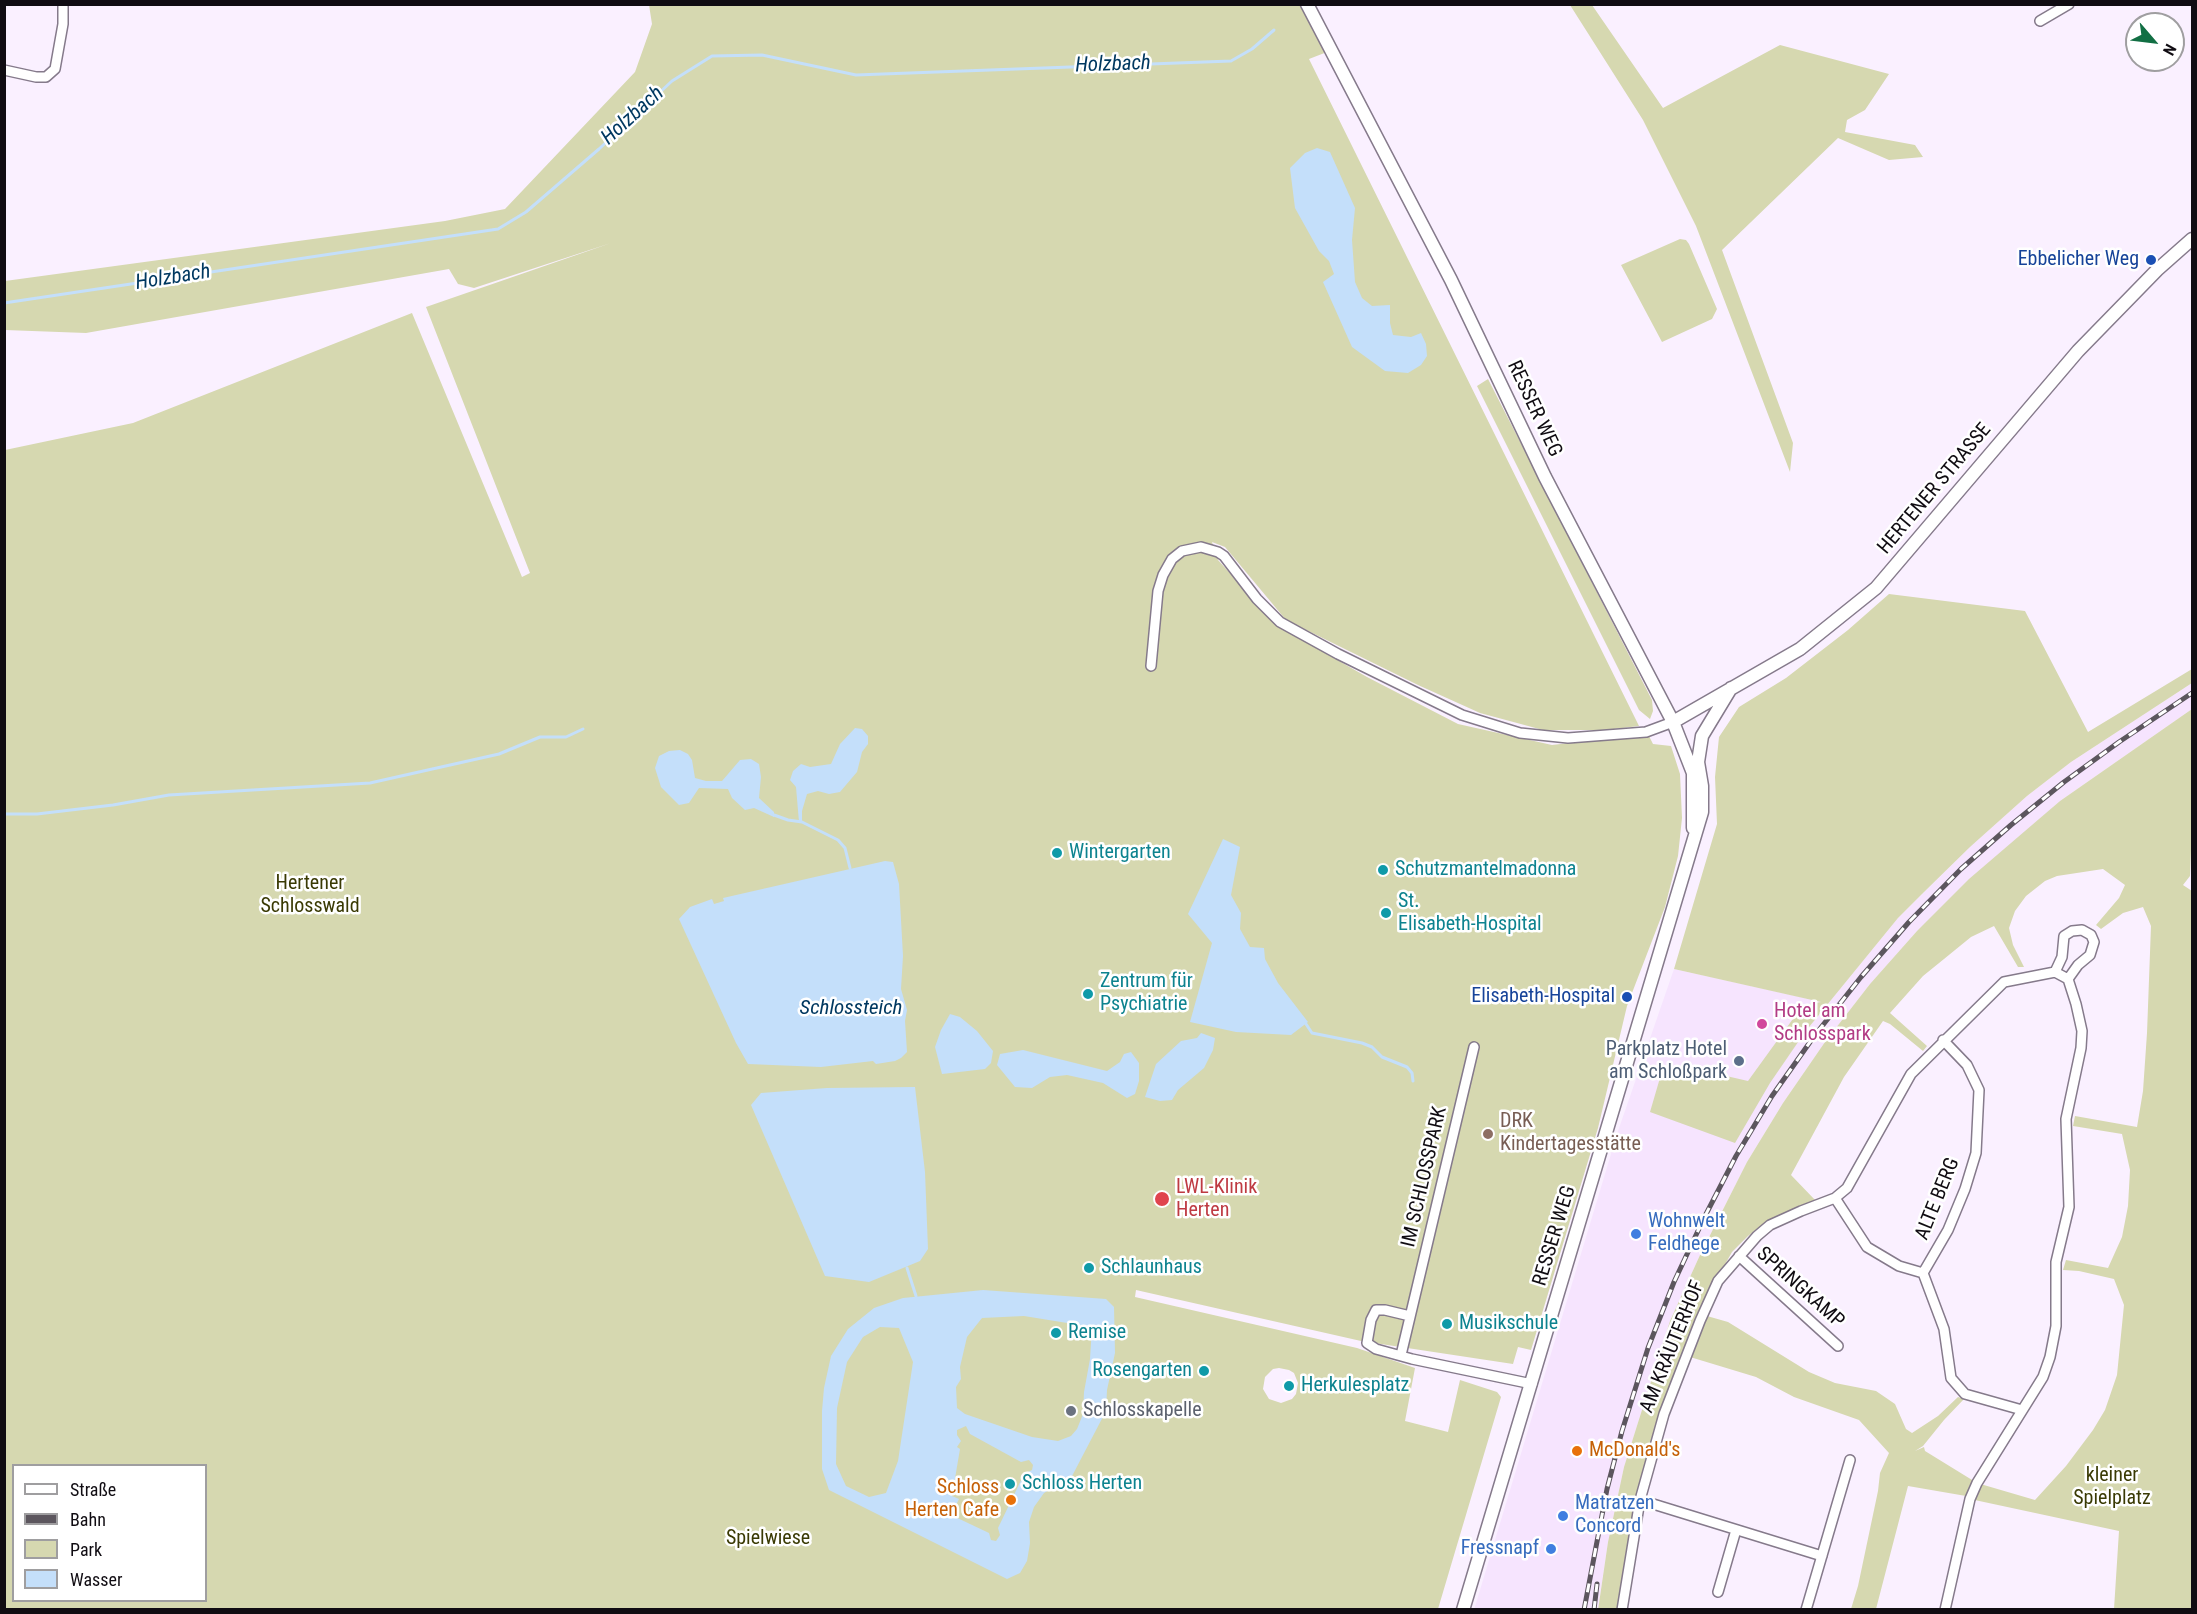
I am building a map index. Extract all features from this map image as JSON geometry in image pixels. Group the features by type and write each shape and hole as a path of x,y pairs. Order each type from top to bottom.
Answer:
{"main road":[{"name":"RESSER WEG","path":"1307,4 1451,280 1545,477 1673,722 1693,773 1694,838"},
{"name":"HERTENER STRASSE","path":"1673,722 1800,649 1876,588 2078,351 2157,270 2193,239"},
{"name":"RESSER WEG","path":"1463,1610 1702,812 1702,786 1698,762 1702,736 1731,688"}],"street":[{"path":"4,70 46,77 55,69 63,24 63,4"},
{"path":"2040,21 2068,4"},
{"path":"1151,666 1158,591 1162,575 1172,559 1182,551 1202,547 1224,556 1257,599 1281,622 1338,654 1462,716 1520,733 1568,738 1646,732 1673,722"},
{"path":"1946,1610 1970,1499 1977,1483 2043,1377 2050,1357 2056,1326 2056,1262 2069,1207 2066,1119 2077,1074 2082,1031 2068,979 2055,972 2062,957 2064,936 2072,931 2082,930 2091,935 2094,942 2090,955 2078,965 2068,979"},
{"name":"AM KRÄUTERHOF","path":"1622,1610 1640,1500 1664,1414 1718,1281 1757,1236 1770,1226 1800,1211 1835,1198 1847,1188 1911,1074 2004,982 2055,972"},
{"name":"ALTE BERG","path":"1923,1273 1948,1230 1965,1189 1976,1153 1979,1090 1967,1065 1943,1040"},
{"name":"IM SCHLOSSPARK","path":"1401,1355 1474,1047"},
{"path":"1835,1198 1867,1247 1899,1266 1923,1273 1944,1329 1951,1378 1965,1394 2022,1410"},
{"name":"SPRINGKAMP","path":"1739,1256 1838,1346"},
{"path":"1410,1316 1376,1310 1372,1316 1367,1343 1401,1355 1532,1384"},
{"path":"1806,1610 1851,1460"},
{"path":"1640,1500 1821,1556"},
{"path":"1718,1592 1736,1530"}],"shaded area":[{"path":"2192,683 2192,709 2060,801 1917,931 1870,984 1825,1042 1783,1103 1747,1162 1670,1321 1624,1467 1608,1542 1598,1609 1474,1610 1617,1134 1674,969 1823,1002 1776,1073 1805,1032 1898,918 1970,847 2027,796 2071,762"}],"green space":[{"path":"649,5 1302,5 1327,52 1309,59 1639,726 1606,730 1543,730 1480,713 1286,620 1225,547 1212,542 1218,560 1278,626 1367,677 1458,724 1552,745 1648,734 1653,744 1671,746 1680,774 1682,818 1678,856 1665,907 1627,1006 1598,1128 1531,1350 1518,1347 1513,1364 1361,1341 1136,1290 1135,1297 1357,1348 1415,1368 1405,1421 1448,1432 1460,1380 1497,1392 1501,1397 1438,1609 5,1609 5,450 133,423 412,313 522,577 530,573 426,307 611,243 474,288 458,284 449,269 86,333 5,330 5,281 445,221 505,209 635,72 652,24","holes":["1273,1369 1289,1370 1294,1373 1298,1383 1296,1394 1292,1399 1281,1403 1269,1399 1263,1389 1265,1377"]},
{"path":"1570,5 1592,5 1663,108 1780,45 1889,74 1865,110 1847,120 1845,132 1915,145 1923,157 1889,160 1838,138 1722,250 1793,443 1790,472 1696,226 1643,120"},
{"path":"1680,239 1686,240 1689,244 1717,309 1712,319 1662,342 1621,265"},
{"path":"1488,379 1652,700 1653,711 1650,719 1639,710 1477,386"},
{"path":"1889,594 2025,611 2088,732 2192,669 2192,683 2071,762 2027,796 1970,847 1898,918 1805,1032 1770,1083 1735,1143 1650,1112 1662,1071 1666,1069 1680,1073 1683,1066 1748,1081 1803,1005 1821,1002 1674,969 1717,824 1715,777 1719,737 1739,707 1786,678 1848,630"},
{"name":"kleiner Spielplatz","path":"2192,709 2190,876 2183,885 2192,891 2192,1609 2114,1609 2119,1531 1970,1499 1966,1496 1908,1486 1876,1609 1851,1609 1858,1586 1880,1473 1889,1453 1859,1420 1794,1397 1756,1377 1690,1357 1707,1316 1728,1322 1809,1372 1835,1383 1876,1391 1895,1404 1906,1429 1912,1433 1938,1416 1958,1397 1964,1399 1923,1446 1915,1451 1924,1447 1925,1451 1977,1483 2035,1500 2066,1466 2105,1410 2117,1375 2124,1305 2114,1279 2063,1270 2066,1260 2108,1268 2122,1237 2128,1206 2130,1170 2122,1134 2073,1126 2075,1116 2137,1127 2143,1091 2147,1033 2151,926 2143,907 2123,913 2101,929 2096,925 2119,898 2125,885 2103,869 2057,876 2045,881 2026,896 2015,911 2009,928 2013,945 2024,967 2018,967 1994,926 1971,937 1923,976 1890,1013 1927,1046 1923,1051 1883,1021 1844,1077 1791,1175 1816,1201 1768,1220 1732,1252 1719,1275 1636,1498 1617,1609 1598,1610 1608,1542 1624,1467 1670,1321 1747,1162 1783,1103 1825,1042 1870,984 1917,931 1969,879 2060,801"}],"water":[{"path":"1317,148 1330,152 1355,208 1352,240 1355,282 1362,298 1372,306 1390,305 1393,335 1411,337 1421,333 1426,344 1427,356 1421,365 1408,373 1385,371 1352,347 1323,282 1334,274 1329,261 1319,251 1295,208 1290,168 1305,153"},
{"path":"855,728 862,729 868,736 868,744 862,752 857,772 840,792 829,794 818,791 807,794 802,811 802,822 799,822 796,787 790,780 793,771 801,764 810,767 831,764 840,744"},
{"path":"680,750 688,754 692,760 695,778 706,781 722,781 740,760 751,759 759,764 761,777 759,798 774,812 774,817 754,808 745,810 732,798 728,789 699,788 689,803 679,805 661,787 655,768 659,756 669,751"},
{"path":"1223,839 1240,847 1231,895 1241,913 1240,929 1250,947 1264,948 1265,959 1278,983 1308,1022 1291,1035 1236,1032 1190,1022 1212,943 1188,914"},
{"name":"Schlossteich","path":"885,861 893,862 899,884 903,956 901,989 907,1010 905,1021 907,1052 895,1061 876,1064 873,1061 821,1067 748,1064 736,1043 679,919 690,907 712,899 714,904 724,901 723,898"},
{"path":"950,1014 960,1017 977,1031 993,1051 991,1063 985,1069 942,1074 935,1047"},
{"path":"1201,1033 1215,1038 1213,1050 1204,1068 1178,1090 1172,1100 1160,1101 1145,1097 1156,1064 1181,1041 1197,1038"},
{"path":"1023,1050 1107,1071 1120,1062 1124,1054 1131,1052 1139,1063 1139,1081 1135,1094 1127,1098 1103,1083 1067,1075 1050,1077 1032,1088 1015,1087 997,1065 1000,1054"},
{"path":"915,1087 925,1172 928,1249 920,1261 869,1282 825,1276 751,1105 761,1093 827,1088"},
{"path":"983,1290 1106,1299 1114,1307 1115,1353 1107,1390 1106,1411 1071,1478 1044,1493 1034,1507 1029,1522 1030,1543 1027,1561 1020,1573 1007,1579 829,1490 822,1469 822,1411 831,1356 848,1329 874,1308 903,1298","holes":["1024,1316 1092,1327 1083,1414 1077,1429 1071,1436 1058,1441 1032,1437 965,1414 957,1408 956,1387 961,1379 960,1367 967,1337 982,1318","880,1327 899,1328 913,1362 898,1461 886,1493 869,1497 846,1486 836,1464 837,1408 847,1362 863,1337","966,1426 970,1434 1021,1462 1029,1460 1033,1465 1032,1470 1024,1474 998,1528 1000,1535 996,1541 991,1540 989,1533 951,1515 959,1499 952,1496 960,1449 957,1447 961,1441 957,1430"]}],"waterway":[{"name":"Holzbach","path":"4,303 498,229 526,212 599,149 672,81 712,56 762,55 856,75 1231,61 1252,49 1274,30"},
{"path":"4,814 37,814 113,805 169,795 370,783 499,754 540,737 566,737 583,729"},
{"path":"774,815 802,822 838,840 845,848 850,868"},
{"path":"1306,1024 1312,1033 1372,1047 1382,1057 1407,1067 1412,1073 1413,1081"},
{"path":"907,1268 916,1296"}],"railway":[{"path":"1584,1610 1607,1489 1648,1348 1674,1282 1704,1218 1736,1156 1772,1096 1815,1035 1861,977 1909,922 1961,869 2064,782 2192,693"},
{"path":"1594,1610 1597,1584"}],"place":[{"name":"Ebbelicher Weg","path":"2151,260"},
{"name":"Wintergarten","path":"1057,853"},
{"name":"Schutzmantelmadonna","path":"1383,870"},
{"name":"St. Elisabeth-Hospital","path":"1386,913"},
{"name":"Zentrum für Psychiatrie","path":"1088,994"},
{"name":"Elisabeth-Hospital","path":"1627,997"},
{"name":"Hotel am Schlosspark","path":"1762,1024"},
{"name":"Parkplatz Hotel am Schloßpark","path":"1739,1061"},
{"name":"DRK Kindertagesstätte","path":"1488,1134"},
{"name":"LWL-Klinik Herten","path":"1162,1199"},
{"name":"Wohnwelt Feldhege","path":"1636,1234"},
{"name":"Schlaunhaus","path":"1089,1268"},
{"name":"Musikschule","path":"1447,1324"},
{"name":"Remise","path":"1056,1333"},
{"name":"Rosengarten","path":"1204,1371"},
{"name":"Herkulesplatz","path":"1289,1386"},
{"name":"Schlosskapelle","path":"1071,1411"},
{"name":"McDonald's","path":"1577,1451"},
{"name":"Schloss Herten","path":"1010,1484"},
{"name":"Schloss Herten Cafe","path":"1011,1500"},
{"name":"Matratzen Concord","path":"1563,1516"},
{"name":"Fressnapf","path":"1551,1549"}],"park label":[{"name":"Hertener Schlosswald","path":"310,896"},
{"name":"Spielwiese","path":"768,1539"}]}
